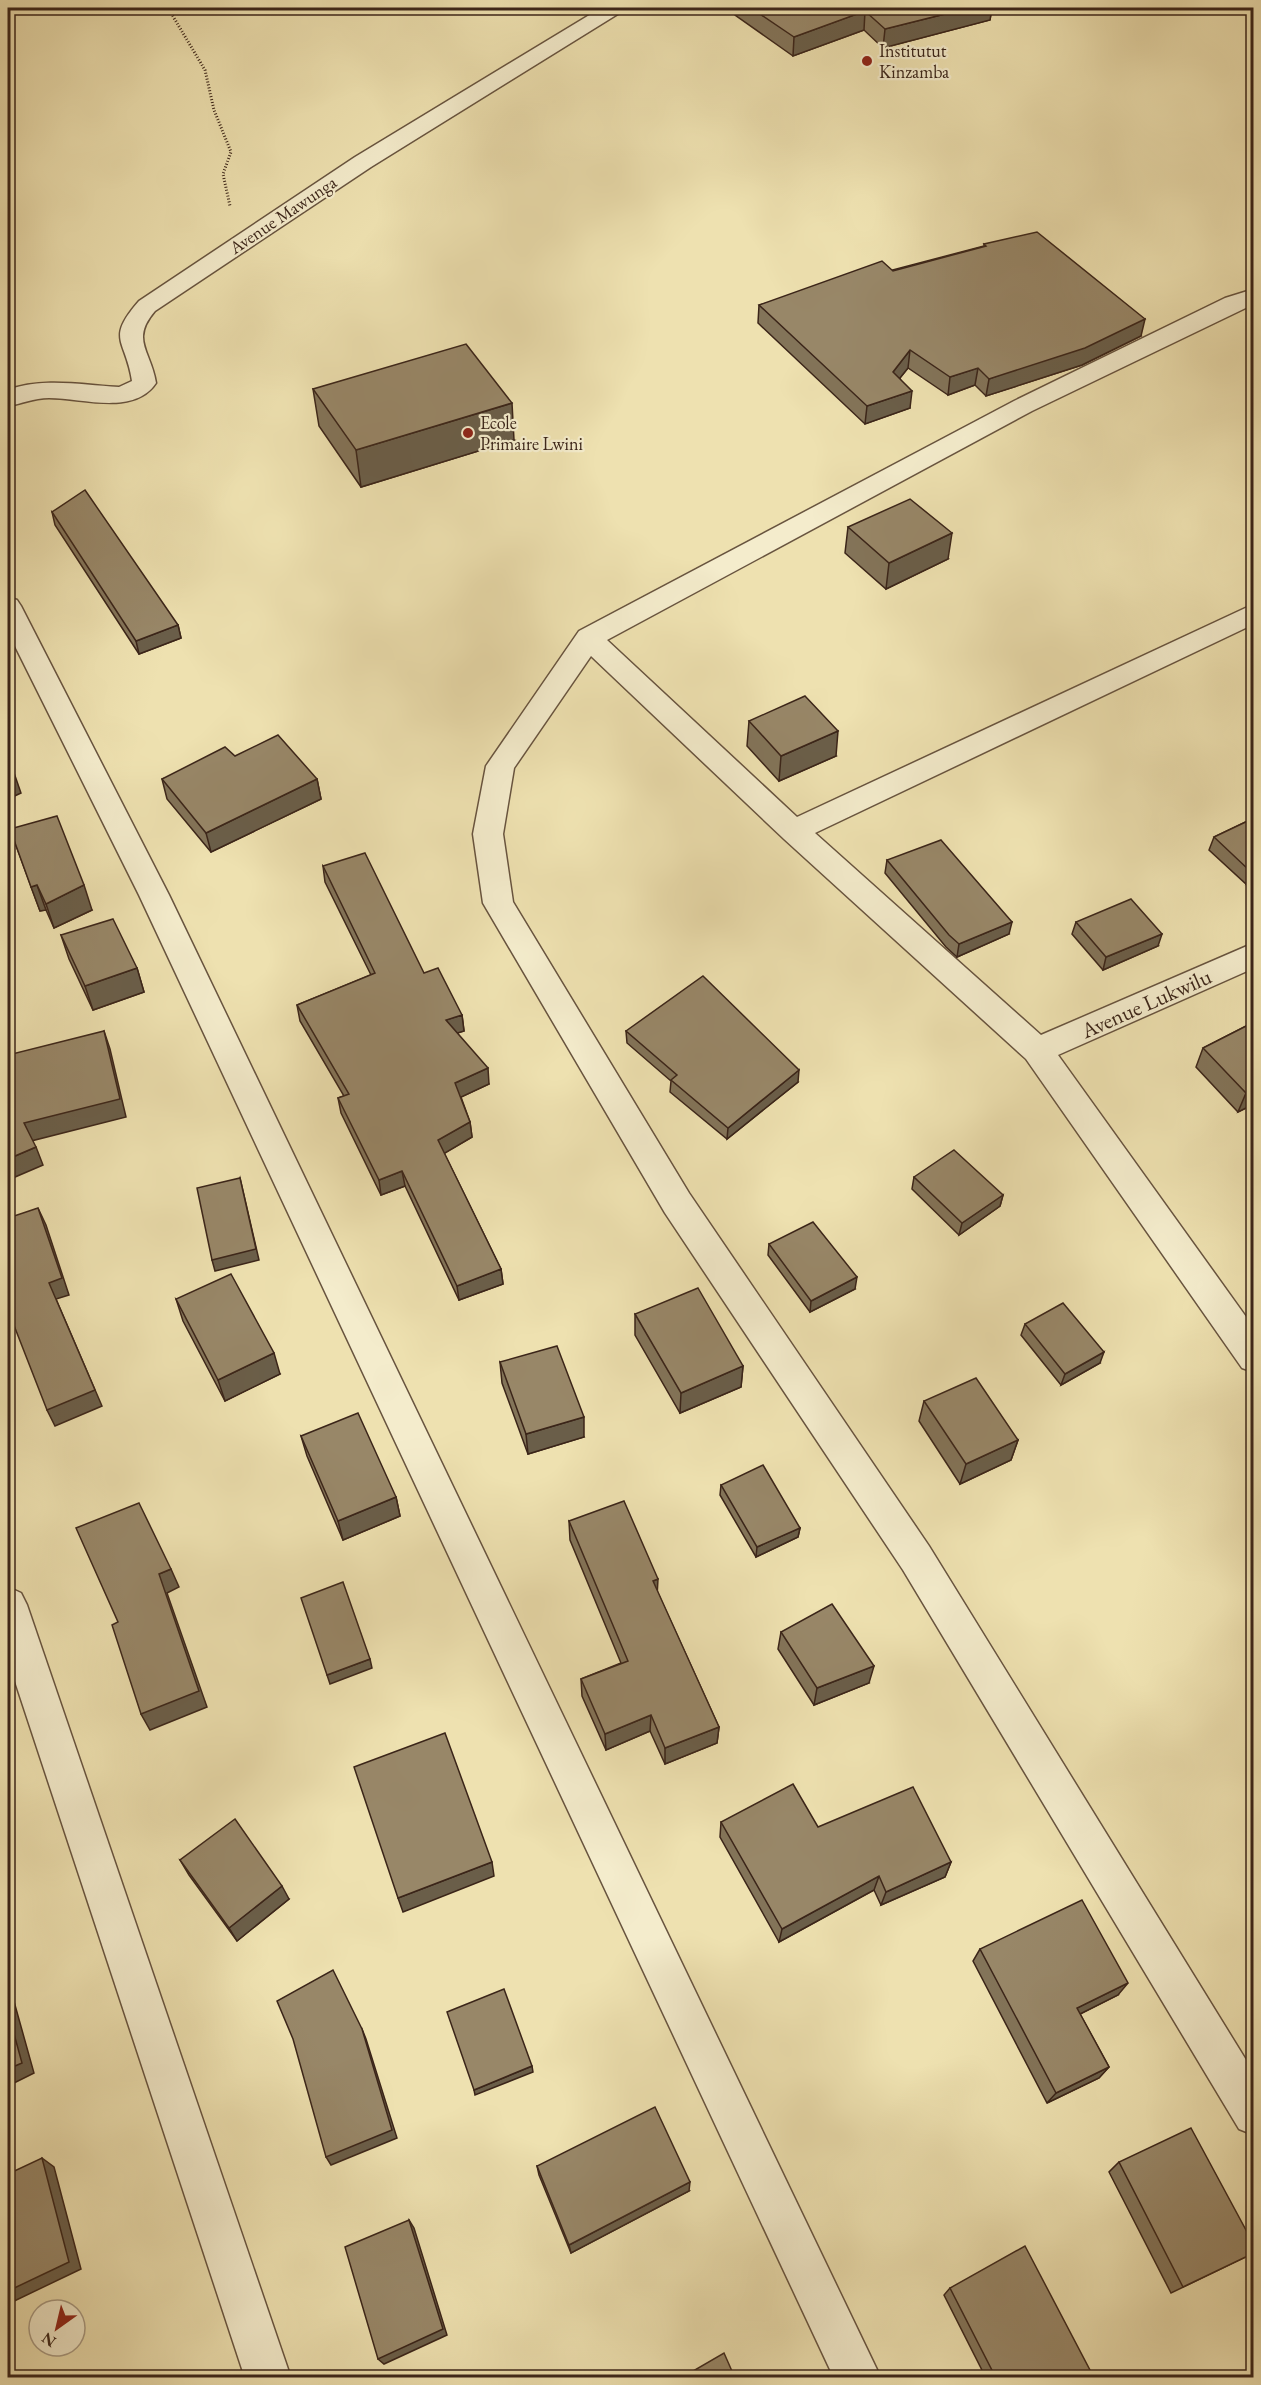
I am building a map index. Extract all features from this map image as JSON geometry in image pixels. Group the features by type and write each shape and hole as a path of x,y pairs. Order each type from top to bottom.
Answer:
{"street":[{"name":"Avenue Mawunga","path":"8,399 19,394 47,390 122,395 136,389 144,383 143,369 129,337 132,321 147,306 363,162 614,8"},
{"path":"1254,296 1233,303 1023,406 589,638 500,766 488,834 498,903 677,1203 916,1558 1254,2114"},
{"path":"8,606 154,895 858,2378"},
{"path":"794,831 1254,613"},
{"path":"589,638 794,831 1037,1050 1254,1357"},
{"name":"Avenue Lukwilu","path":"1037,1050 1254,954"},
{"path":"8,1605 268,2378"}],"path":[{"path":"168,8 205,70 214,110 231,152 223,174 228,203 252,236"}],"building":[{"path":"751,8 969,8 885,29 865,11 794,37"},
{"path":"1037,232 1145,319 1085,348 989,379 978,368 950,377 910,350 893,372 912,391 867,406 759,305 882,261 893,271 986,246 984,244"},
{"path":"466,344 512,403 356,450 313,389"},
{"path":"85,490 178,625 136,641 52,512"},
{"path":"910,499 952,533 889,563 848,527"},
{"path":"805,696 838,731 781,756 749,721"},
{"path":"278,735 317,779 206,833 162,779 225,747 235,756"},
{"path":"8,761 13,770 8,773"},
{"path":"57,816 84,885 46,904 37,885 31,887 10,829"},
{"path":"1254,818 1254,870 1250,871 1214,837"},
{"path":"941,840 1012,922 959,944 887,860"},
{"path":"365,853 424,973 438,968 462,1015 446,1020 488,1068 455,1083 470,1122 438,1140 501,1269 457,1286 402,1171 379,1180 338,1098 349,1094 297,1005 375,973 323,866"},
{"path":"1131,899 1162,934 1106,957 1076,922"},
{"path":"113,919 137,968 85,986 61,935"},
{"path":"703,976 799,1070 728,1128 671,1080 677,1075 626,1031"},
{"path":"1254,1022 1254,1088 1246,1093 1203,1048"},
{"path":"104,1031 120,1099 24,1123 36,1147 8,1159 8,1055"},
{"path":"954,1150 1003,1195 962,1223 914,1177"},
{"path":"240,1178 256,1249 212,1260 197,1188"},
{"path":"38,1208 62,1278 49,1283 95,1390 47,1410 8,1310 8,1218"},
{"path":"813,1222 857,1277 811,1301 769,1244"},
{"path":"231,1274 274,1353 218,1380 176,1299"},
{"path":"698,1288 743,1366 681,1393 635,1314"},
{"path":"1063,1303 1104,1352 1065,1374 1025,1324"},
{"path":"557,1346 584,1417 526,1434 500,1362"},
{"path":"976,1378 1018,1440 966,1464 924,1401"},
{"path":"358,1413 396,1497 338,1521 301,1436"},
{"path":"763,1465 800,1528 757,1547 721,1485"},
{"path":"624,1501 658,1579 653,1581 719,1727 665,1748 651,1715 605,1734 581,1679 628,1661 569,1521"},
{"path":"139,1503 171,1569 159,1574 199,1691 141,1714 112,1625 118,1622 76,1528"},
{"path":"343,1582 370,1659 327,1675 301,1598"},
{"path":"832,1604 874,1666 817,1688 781,1632"},
{"path":"445,1733 492,1862 398,1898 354,1767"},
{"path":"793,1784 818,1827 913,1787 951,1862 886,1892 879,1876 782,1929 721,1822"},
{"path":"235,1819 282,1886 229,1928 180,1860"},
{"path":"1082,1900 1128,1983 1077,2008 1109,2067 1056,2093 980,1949"},
{"path":"333,1970 362,2029 392,2130 326,2157 293,2039 277,2001"},
{"path":"504,1989 532,2066 474,2090 447,2012"},
{"path":"8,2012 22,2063 8,2069"},
{"path":"655,2107 690,2182 569,2245 537,2166"},
{"path":"1191,2128 1254,2245 1254,2253 1183,2287 1119,2162"},
{"path":"42,2158 69,2262 8,2291 8,2174"},
{"path":"409,2220 443,2329 378,2359 345,2247"},
{"path":"1025,2246 1091,2372 1081,2378 996,2378 950,2288"},
{"path":"724,2353 735,2378 681,2378"},
{"path":"46,2373 47,2378 35,2378"}],"place":[{"name":"Institutut Kinzamba","path":"867,61"},
{"name":"Ecole Primaire Lwini","path":"468,433"}]}
